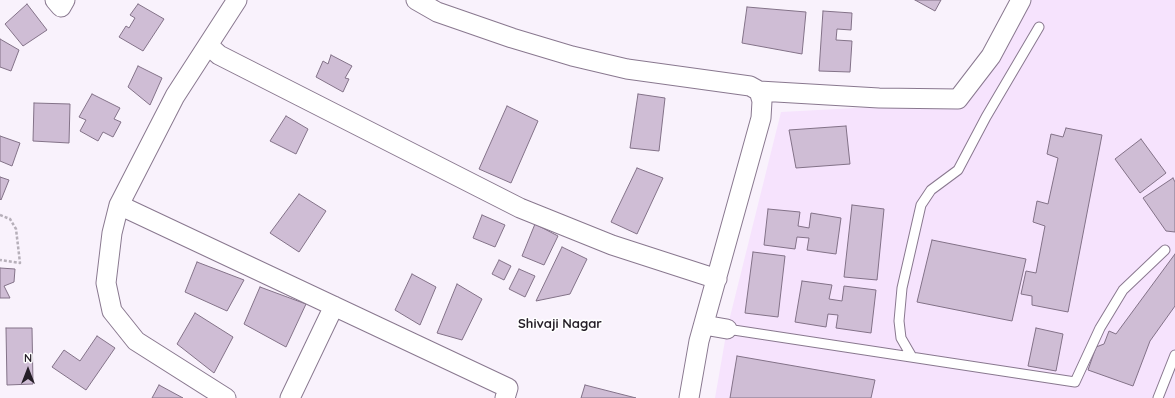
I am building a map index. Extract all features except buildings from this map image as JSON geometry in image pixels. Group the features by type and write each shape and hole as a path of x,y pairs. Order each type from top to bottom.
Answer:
{"street":[{"path":"55,0 61,8 65,0"},
{"path":"226,398 136,341 112,311 106,283 112,233 119,205 175,96 237,0"},
{"path":"416,0 437,12 512,38 572,56 627,69 750,86 759,91 878,98 958,99 991,56 1021,0"},
{"path":"208,45 226,59 520,208 612,245 717,279"},
{"path":"689,398 699,341 761,118 762,101 759,91"},
{"path":"119,205 508,388 505,398"},
{"path":"290,398 334,306"},
{"path":"704,325 727,329"}],"lane":[{"path":"912,357 901,338 899,321 902,288 921,205 931,190 958,170 986,117 1038,27"},
{"path":"727,329 1075,382 1100,328 1122,290 1165,250"},
{"path":"1158,398 1175,355"}],"path":[{"path":"0,215 10,218 16,229 20,263 0,260"}],"shaded area":[{"path":"1022,0 1175,0 1175,398 715,398 727,329 781,112 966,102"}],"district":[{"name":"Shivaji Nagar","path":"560,324"}]}
